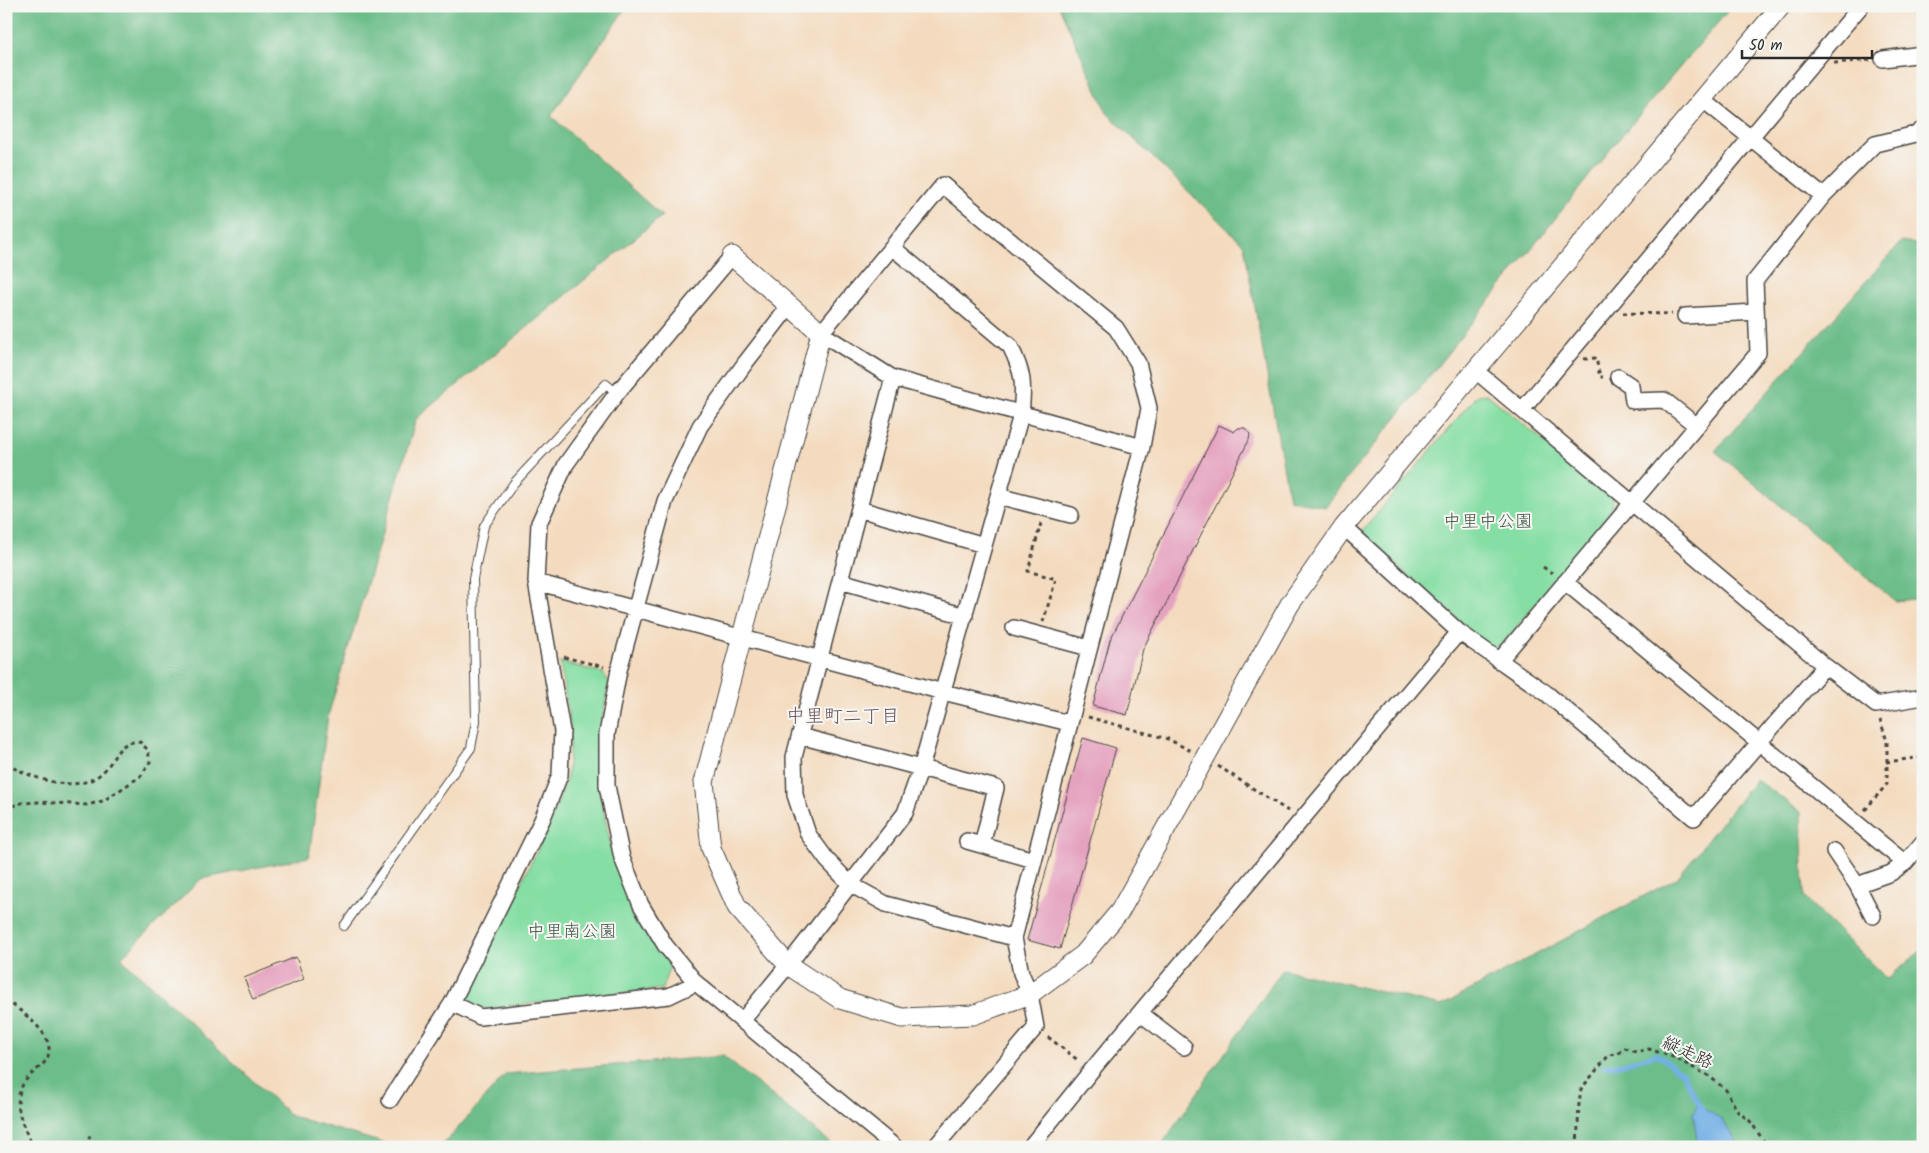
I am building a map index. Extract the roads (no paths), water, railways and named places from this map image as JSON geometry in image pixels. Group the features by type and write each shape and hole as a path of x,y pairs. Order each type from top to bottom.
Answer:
{"street":[{"path":"935,1147 1036,1027 1030,994 1021,973 1014,938 1142,448 1149,408 1138,363 1116,328 943,184 821,332 704,782 710,848 737,907 788,965 840,999 902,1018 973,1016 1030,994 1083,955 1120,911 1290,604 1344,527 1781,6"},
{"path":"1522,410 1861,6"},
{"path":"1883,59 1923,54"},
{"path":"1702,99 1823,196"},
{"path":"1499,661 1758,353 1755,281 1823,196 1876,144 1916,134 1923,130"},
{"path":"742,1021 788,965 905,813 922,768 1021,415 1024,390 1020,368 1010,346 892,247"},
{"path":"390,1100 452,1004 542,820 560,775 562,731 536,582 539,523 566,464 616,393 732,256 821,332 893,378 1142,448"},
{"path":"790,305 700,426 666,501 619,670 607,734 607,786 622,858 641,905 665,944 696,983 895,1147"},
{"path":"1685,316 1756,312"},
{"path":"1476,371 1825,666 1876,705 1923,697"},
{"path":"1618,377 1631,386 1634,401 1664,400 1697,426"},
{"path":"893,378 794,757 795,795 808,834 827,860 850,884 886,904 1014,938"},
{"path":"998,496 1071,515"},
{"path":"859,509 984,545"},
{"path":"1344,527 1459,632 1546,693 1694,818 1825,666"},
{"path":"840,581 965,616"},
{"path":"536,582 740,639 1069,723"},
{"path":"1565,582 1905,863"},
{"path":"1014,628 1089,648"},
{"path":"1030,1147 1091,1071 1459,632"},
{"path":"800,736 996,788 974,843 1034,860"},
{"path":"1857,885 1891,872 1905,863 1923,842"},
{"path":"1834,851 1857,885 1873,916"},
{"path":"452,1004 480,1016 669,996 696,983"},
{"path":"1140,1013 1184,1047"}],"lane":[{"path":"344,926 471,748 476,721 473,579 484,526 514,482 606,384 616,393"}],"water":[{"path":"1697,1105 1722,1119 1739,1147 1701,1147 1697,1141 1693,1113"}],"waterway":[{"path":"1604,1066 1623,1064 1657,1054 1683,1074 1704,1113"}],"district":[{"name":"中里町二丁目","path":"843,715"}],"park label":[{"name":"中里中公園","path":"1488,521"},
{"name":"中里南公園","path":"572,931"}]}
